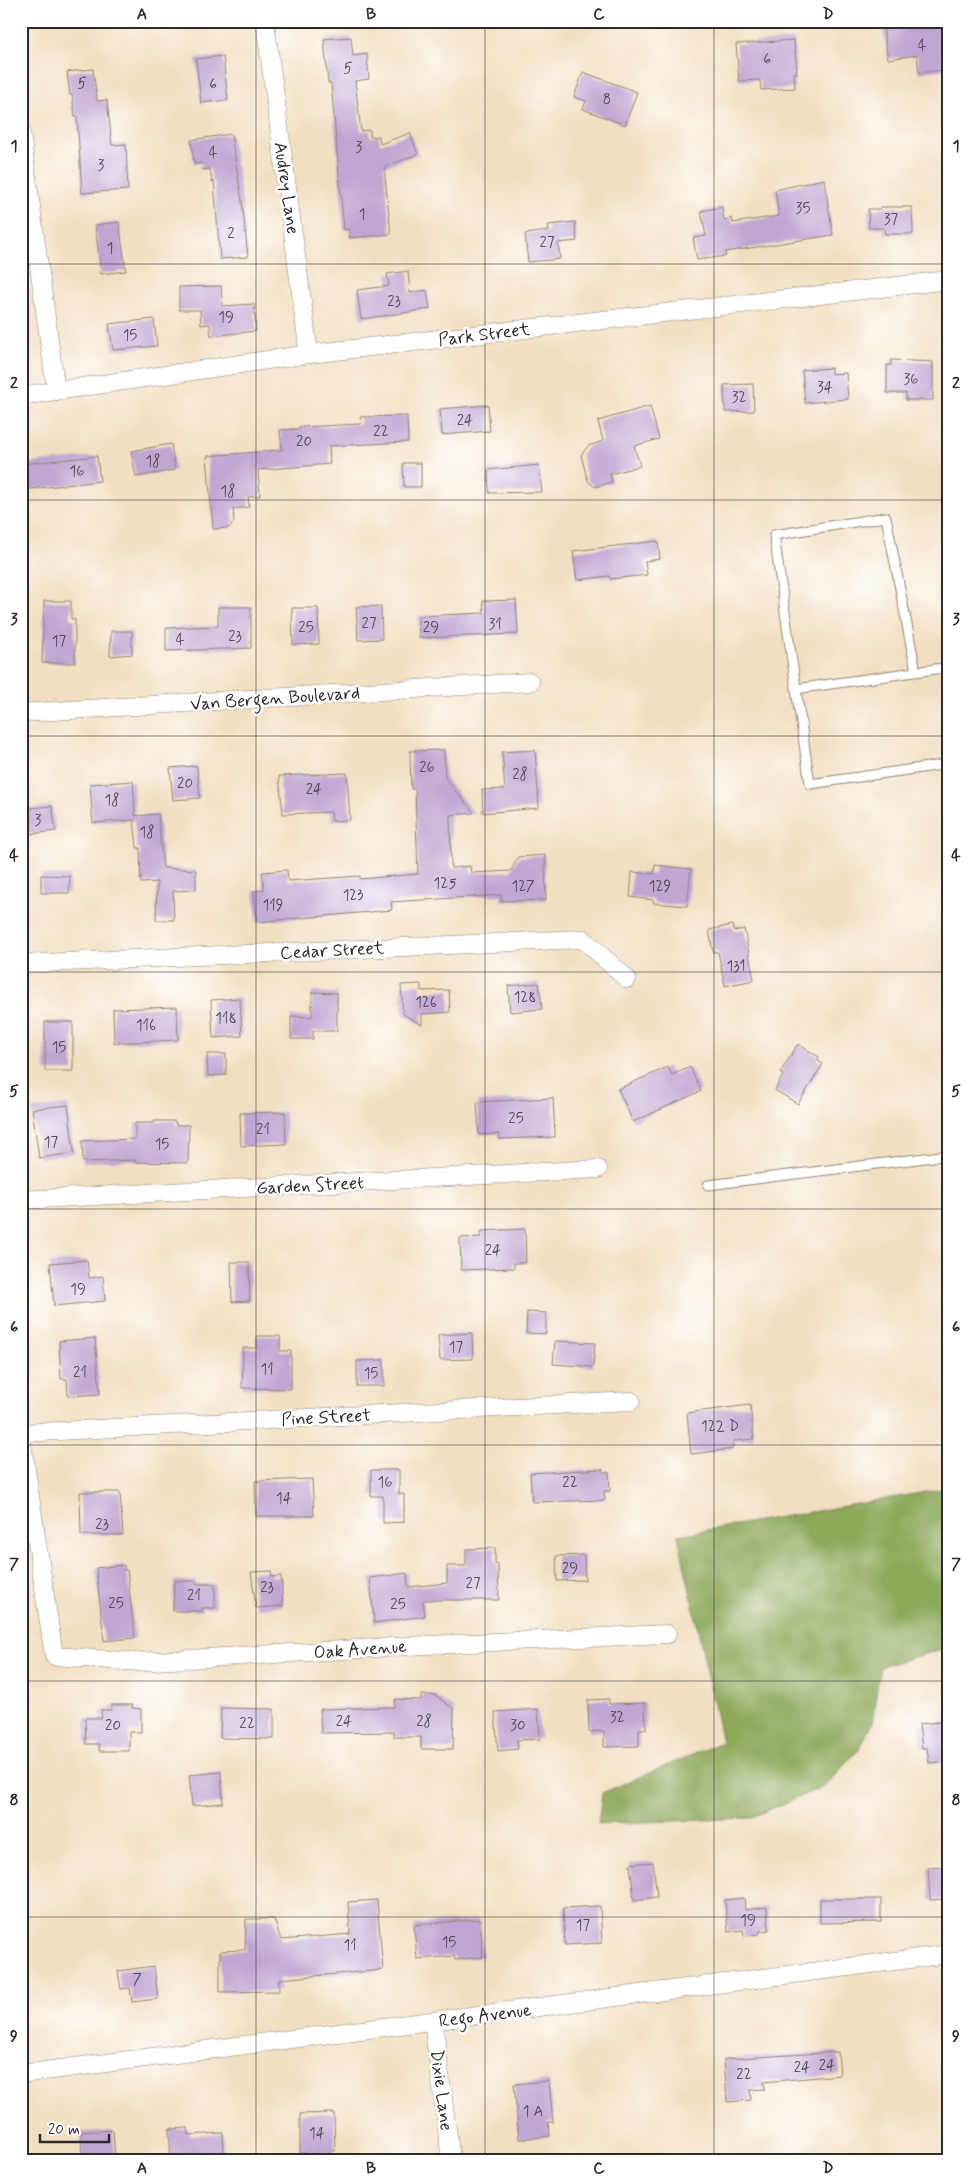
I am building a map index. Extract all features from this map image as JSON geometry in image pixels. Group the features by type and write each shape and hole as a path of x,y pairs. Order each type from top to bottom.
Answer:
{"street":[{"name":"Audrey Lane","path":"265,21 309,354"},
{"path":"21,133 56,391"},
{"name":"Park Street","path":"21,396 309,354 949,280"},
{"name":"Van Bergen Boulevard","path":"21,713 530,682"},
{"name":"Cedar Street","path":"21,964 583,939 627,979"},
{"name":"Garden Street","path":"21,1200 598,1169"},
{"name":"Pine Street","path":"21,1435 631,1401"},
{"name":"Oak Avenue","path":"21,1435 54,1656 138,1662 426,1645 666,1634"},
{"name":"Rego Avenue","path":"21,2074 949,1954"},
{"name":"Dixie Lane","path":"433,2021 450,2160"}],"lane":[{"path":"916,671 886,517 774,534 810,784 949,764"},
{"path":"796,689 949,667"},
{"path":"708,1185 949,1155"}],"green space":[{"path":"949,1488 949,1647 880,1667 872,1723 860,1748 825,1786 750,1818 598,1824 602,1793 722,1742 678,1535"}],"building":[{"path":"931,21 949,21 949,69 919,73 917,55 888,59 883,28"},
{"path":"351,37 353,56 367,54 369,79 355,81 361,131 370,130 370,137 379,136 380,144 410,133 418,154 384,167 391,234 350,238 349,229 344,230 331,83 328,83 324,39"},
{"path":"794,40 797,73 794,73 795,88 761,90 760,80 739,81 736,44"},
{"path":"223,56 228,100 201,103 196,59"},
{"path":"93,69 97,101 107,100 112,145 126,144 128,190 82,193 77,116 75,116 72,95 70,95 67,72"},
{"path":"583,72 637,92 625,125 583,109 586,101 574,97"},
{"path":"231,134 242,201 248,257 220,259 214,181 212,182 210,169 202,170 201,163 194,164 191,140"},
{"path":"824,179 833,235 725,252 726,256 697,260 693,238 706,236 701,211 722,207 724,220 732,218 733,223 779,216 775,190"},
{"path":"880,207 912,207 913,234 885,234 884,228 869,228 868,209 880,209"},
{"path":"119,222 126,271 101,274 95,225"},
{"path":"575,222 577,241 558,243 560,259 528,262 525,234 549,231 548,225"},
{"path":"408,271 410,293 427,290 430,309 361,319 357,290 389,286 387,274"},
{"path":"221,286 222,306 254,304 256,331 211,336 210,324 201,325 200,310 179,310 179,287"},
{"path":"154,319 157,346 113,350 109,324"},
{"path":"891,360 933,362 933,400 906,400 906,393 887,393 887,365 891,365"},
{"path":"831,368 831,374 846,373 848,399 805,403 802,370"},
{"path":"753,384 754,411 725,412 724,385"},
{"path":"488,405 490,431 442,435 440,409"},
{"path":"650,406 659,439 634,446 640,466 610,474 612,482 595,487 588,481 581,455 588,446 603,441 598,421"},
{"path":"407,416 408,442 329,446 330,464 258,470 260,496 248,497 249,507 233,509 234,521 229,528 213,529 207,456 282,450 280,430 300,429 299,427 361,424 360,417"},
{"path":"171,444 175,470 136,477 131,451"},
{"path":"97,456 100,481 21,490 21,464"},
{"path":"403,463 421,463 421,487 404,487"},
{"path":"539,465 542,492 489,493 488,470"},
{"path":"658,541 660,559 645,561 647,575 610,579 609,576 577,580 573,551"},
{"path":"516,600 518,634 419,638 418,616 484,613 483,601"},
{"path":"44,601 71,601 71,619 75,619 75,663 42,663"},
{"path":"381,606 382,639 358,640 356,607"},
{"path":"218,607 251,607 251,648 166,651 166,628 218,626"},
{"path":"292,608 318,608 319,644 293,645"},
{"path":"111,631 132,631 132,654 110,656"},
{"path":"444,750 445,778 474,813 450,815 451,868 470,866 471,873 511,871 518,857 545,855 546,900 501,901 501,895 391,902 392,910 257,922 254,891 264,890 262,872 287,870 288,881 360,876 360,879 418,874 415,789 411,789 410,751"},
{"path":"535,750 539,808 483,813 482,790 505,789 502,752"},
{"path":"197,766 200,798 173,800 170,768"},
{"path":"347,773 350,820 332,821 331,812 283,814 279,776"},
{"path":"133,781 135,816 158,814 163,868 196,870 196,890 173,891 174,920 156,920 157,882 141,883 140,848 137,848 134,820 93,823 90,784"},
{"path":"52,806 56,831 21,835 21,809"},
{"path":"655,865 691,869 687,906 654,903 653,900 630,897 632,872 654,874"},
{"path":"41,875 70,876 69,893 41,893"},
{"path":"732,925 734,931 744,929 754,980 725,986 718,952 713,952 709,930"},
{"path":"539,983 542,1009 510,1012 508,986"},
{"path":"421,984 421,991 449,990 450,1012 422,1014 422,1025 403,1014 401,985"},
{"path":"312,992 337,993 337,1031 313,1031 313,1039 291,1039 291,1016 312,1017"},
{"path":"240,998 242,1036 213,1038 211,1000"},
{"path":"177,1007 178,1040 114,1043 113,1009"},
{"path":"45,1022 73,1022 73,1071 45,1071"},
{"path":"798,1044 819,1057 817,1060 823,1064 798,1104 775,1090 783,1075 780,1073"},
{"path":"207,1054 226,1054 226,1075 208,1076"},
{"path":"668,1067 672,1075 690,1067 701,1091 633,1122 618,1089"},
{"path":"553,1098 555,1137 499,1139 499,1134 479,1135 477,1102"},
{"path":"68,1105 74,1153 39,1158 32,1109"},
{"path":"285,1112 286,1144 241,1146 240,1113"},
{"path":"154,1121 175,1121 176,1125 189,1125 188,1163 135,1162 135,1160 83,1162 82,1141 135,1139 135,1123 154,1123"},
{"path":"525,1229 526,1263 514,1263 514,1268 461,1270 460,1238 481,1237 481,1231"},
{"path":"87,1260 89,1278 103,1276 105,1301 54,1306 50,1263"},
{"path":"231,1262 249,1262 250,1301 232,1302"},
{"path":"527,1312 546,1313 546,1334 526,1333"},
{"path":"472,1333 473,1359 440,1360 438,1335"},
{"path":"257,1336 280,1336 280,1351 291,1351 291,1389 242,1388 243,1348 257,1348"},
{"path":"95,1338 100,1394 68,1396 67,1379 61,1379 59,1341"},
{"path":"555,1341 595,1343 593,1367 553,1364"},
{"path":"384,1360 384,1386 357,1386 357,1361"},
{"path":"750,1405 754,1439 733,1441 733,1449 691,1454 687,1413"},
{"path":"603,1469 603,1472 609,1472 610,1491 604,1491 605,1500 532,1502 530,1473"},
{"path":"371,1470 399,1470 399,1494 404,1494 404,1522 383,1523 383,1496 371,1496"},
{"path":"312,1479 314,1516 256,1516 255,1481"},
{"path":"80,1492 120,1492 123,1535 81,1535"},
{"path":"495,1548 495,1564 498,1564 499,1600 423,1600 425,1616 374,1623 370,1578 407,1573 408,1587 447,1583 447,1566 466,1566 466,1549"},
{"path":"584,1555 585,1580 557,1581 556,1556"},
{"path":"124,1565 124,1570 127,1570 135,1638 104,1641 96,1568"},
{"path":"271,1571 272,1577 281,1576 283,1606 256,1608 251,1572"},
{"path":"174,1581 196,1581 196,1584 215,1584 215,1608 202,1608 202,1611 173,1611"},
{"path":"421,1695 435,1695 454,1709 453,1749 421,1749 421,1737 394,1737 394,1732 321,1733 320,1709 394,1707 395,1699 421,1700"},
{"path":"609,1699 609,1704 645,1703 646,1729 639,1729 639,1746 604,1747 604,1731 589,1732 588,1700"},
{"path":"111,1705 132,1705 132,1708 141,1709 141,1732 129,1732 129,1751 99,1751 99,1744 86,1744 85,1718 102,1718 101,1710 111,1710"},
{"path":"221,1708 274,1709 274,1739 220,1738"},
{"path":"538,1709 540,1739 517,1740 518,1749 498,1751 495,1712"},
{"path":"949,1721 949,1761 929,1763 927,1748 922,1748 919,1724"},
{"path":"221,1772 223,1803 192,1806 189,1775"},
{"path":"653,1862 657,1897 634,1900 630,1864"},
{"path":"949,1866 949,1899 930,1900 928,1867"},
{"path":"744,1898 745,1910 767,1907 769,1930 760,1931 759,1934 744,1936 743,1930 728,1932 725,1900"},
{"path":"820,1899 881,1899 881,1922 820,1923"},
{"path":"377,1900 383,1970 279,1979 279,1991 220,1992 220,1951 245,1950 246,1919 274,1919 281,1940 350,1934 348,1902"},
{"path":"600,1906 602,1943 565,1945 563,1908"},
{"path":"480,1919 483,1957 455,1960 454,1956 417,1959 414,1925"},
{"path":"154,1966 158,1999 132,2002 130,1988 121,1989 118,1971"},
{"path":"838,2052 840,2075 764,2082 765,2089 750,2090 751,2100 727,2102 724,2059"},
{"path":"549,2081 553,2122 548,2122 550,2136 519,2139 514,2084"},
{"path":"334,2113 335,2151 327,2152 328,2160 306,2160 306,2153 300,2153 300,2114"},
{"path":"188,2128 189,2135 223,2133 224,2160 171,2160 169,2129"},
{"path":"113,2130 115,2160 82,2160 81,2132"}]}
